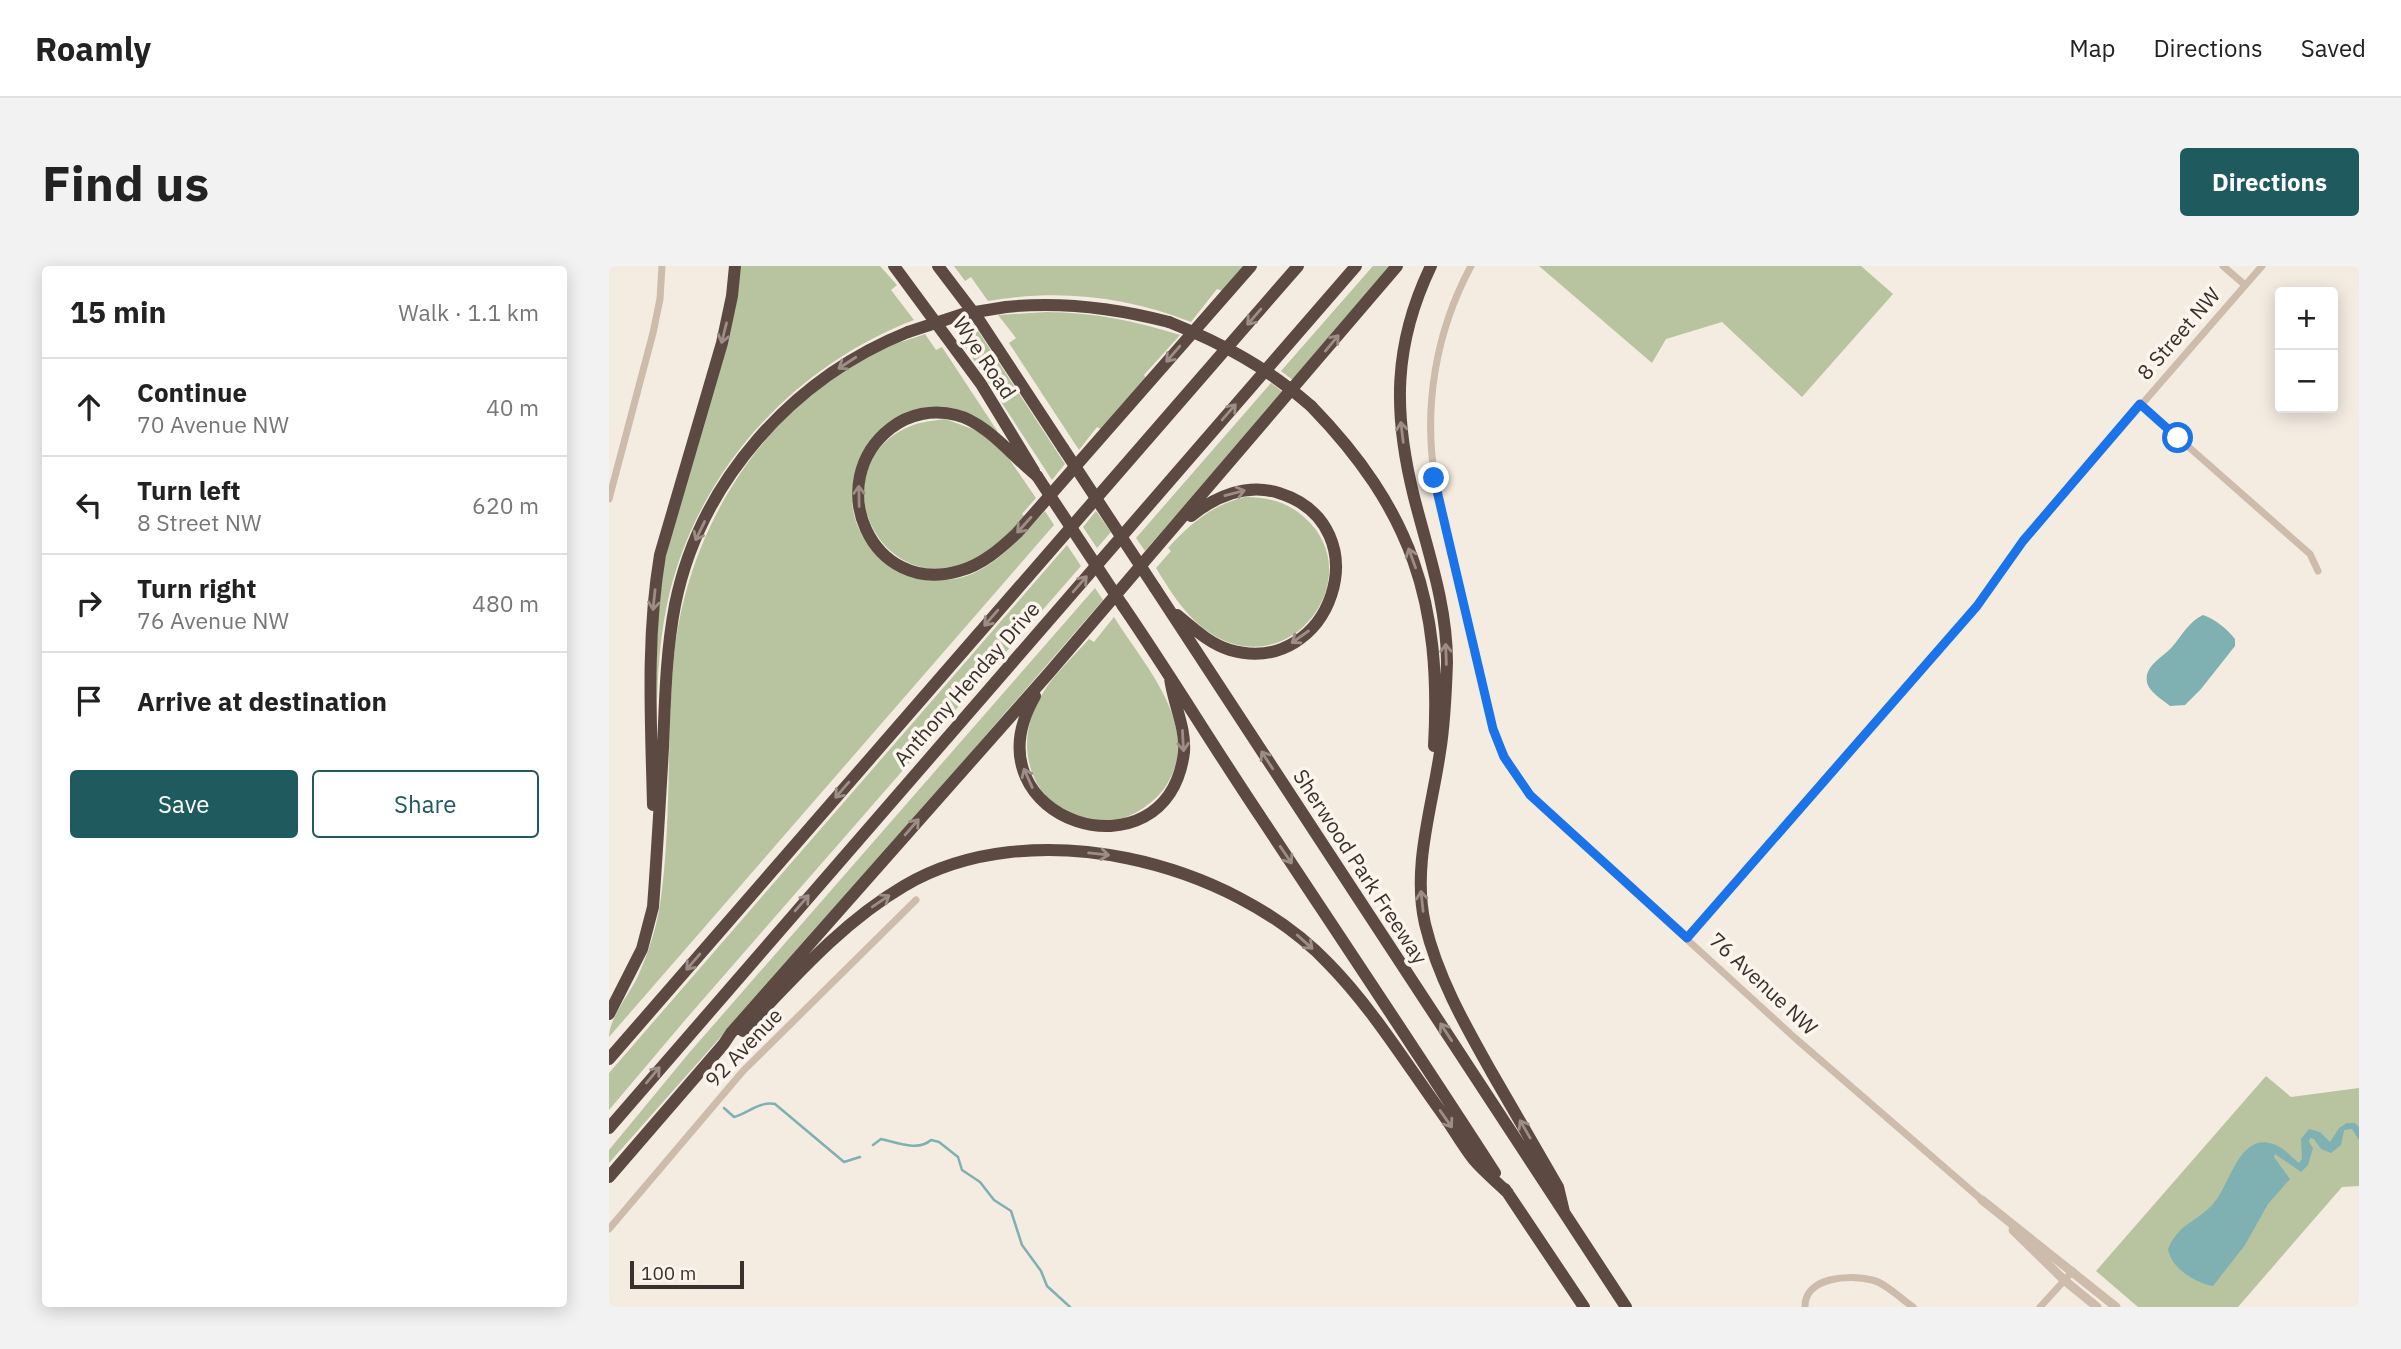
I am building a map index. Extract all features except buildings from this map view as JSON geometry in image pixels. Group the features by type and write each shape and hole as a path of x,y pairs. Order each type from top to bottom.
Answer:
{"highway":[{"path":"659,828 653,819 650,664 656,580 660,555 722,343 735,266"},
{"name":"Wye Road","path":"894,266 981,384 1037,476"},
{"name":"Wye Road","path":"938,266 979,320 1063,448"},
{"path":"1251,266 1017,533 978,564 946,575 912,572 885,556 869,538 860,518 858,486 867,456 884,434 897,423 915,415 936,412 958,415 980,426 1037,476 1123,606 1170,674 1261,817 1584,1307"},
{"name":"Anthony Henday Drive","path":"609,1059 1299,266"},
{"name":"Anthony Henday Drive","path":"609,1128 1356,266"},
{"path":"609,1177 731,1033 1049,673 1397,266"},
{"path":"1431,266 1406,331 1399,388 1399,414 1406,460 1434,570 1445,634 1443,729 1420,872 1421,896 1435,958 1462,1020 1558,1187 1564,1212"},
{"path":"609,1014 633,970 653,907 671,632 684,570 705,519 743,458 788,408 846,363 908,332 963,314 1030,305 1075,305 1125,311 1169,323 1217,341 1284,383 1311,406 1358,458 1385,500 1407,544 1425,598 1436,675 1428,819"},
{"name":"Sherwood Park Freeway","path":"1063,448 1626,1307"},
{"path":"1167,607 1217,645 1231,651 1261,653 1287,645 1312,628 1335,590 1337,572 1333,546 1322,524 1297,501 1273,491 1233,492 1210,502 1175,525"},
{"path":"1049,673 1024,722 1021,750 1024,769 1039,797 1051,810 1079,823 1106,827 1122,825 1148,813 1168,794 1179,774 1184,735 1173,698 1170,674"},
{"path":"723,1045 738,1036 862,913 927,875 951,865 980,858 1038,851 1083,852 1143,861 1201,879 1247,902 1297,934 1329,963 1360,998 1474,1160 1508,1193"}],"street":[{"path":"609,499 646,365 660,299 662,266"},
{"name":"76 Avenue NW","path":"1471,266 1455,297 1443,335 1431,396 1432,460 1493,729 1504,757 1530,795 1795,1038 1982,1200 2116,1307"},
{"path":"2223,266 2245,285"},
{"name":"8 Street NW","path":"1687,938 1977,606 2023,541 2262,266"},
{"path":"2140,404 2310,554 2318,571"},
{"name":"92 Avenue","path":"609,1229 743,1070 916,900"},
{"name":"76 Avenue NW","path":"1982,1200 2064,1280 2097,1307"},
{"path":"2040,1307 2073,1271"},
{"path":"1805,1307 1807,1295 1815,1286 1847,1277 1874,1280 1913,1307"}],"green space":[{"path":"738,266 880,266 897,285 891,290 914,320 871,340 830,364 793,393 759,426 730,462 705,502 685,545 670,591 664,619 657,703 655,633 660,580"},
{"path":"954,266 1244,266 1223,291 1217,289 1191,322 1141,306 1091,297 1014,297 988,301 971,277 965,281"},
{"path":"1373,266 1393,266 1294,381 1281,371"},
{"path":"1539,266 1861,266 1893,294 1802,397 1722,322 1666,339 1652,363"},
{"path":"1046,312 1113,318 1180,335 1144,375 1147,380 1103,430 1097,427 1079,450 1009,343 1016,338 998,315"},
{"path":"971,320 1065,464 1052,480 951,325"},
{"path":"925,334 936,350 942,347 998,432 973,415 914,413 874,443 860,460 853,483 853,507 859,528 870,547 886,562 906,573 927,579 949,580 972,574 993,562 1045,511 1054,525 609,1037 616,1014 642,968 658,914 666,843 674,657 682,609 696,562 715,517 739,475 769,436 803,402 842,372 885,348"},
{"path":"1271,383 1284,393 1145,551 1136,538"},
{"path":"945,419 978,431 1007,456 1036,498 1022,514 1026,518 987,554 973,562 939,569 910,564 888,548 872,526 864,500 866,473 879,448 904,429"},
{"path":"1245,497 1277,501 1304,517 1323,542 1329,569 1324,596 1310,620 1289,637 1262,646 1233,644 1202,627 1182,607 1156,568 1171,551 1168,548 1194,523 1212,510"},
{"path":"1096,511 1111,532 1097,548 1083,527"},
{"path":"1067,545 1081,566 609,1110 609,1073"},
{"path":"1095,588 1103,600 609,1163 609,1150 689,1053"},
{"path":"1114,617 1162,690 1175,722 1178,747 1171,777 1157,797 1130,816 1102,822 1076,817 1054,804 1037,783 1028,757 1029,728 1041,696 1051,681 1089,639 1094,642"},
{"path":"2266,1076 2291,1097 2359,1088 2359,1186 2342,1187 2238,1307 2138,1307 2096,1271"}],"water":[{"path":"2203,615 2228,632 2235,639 2235,646 2185,705 2170,706 2150,689 2147,682 2148,671 2189,625"},
{"path":"2347,1123 2355,1123 2359,1127 2359,1140 2352,1129 2344,1130 2341,1145 2331,1153 2321,1149 2314,1139 2310,1138 2309,1142 2313,1148 2308,1165 2301,1172 2275,1154 2274,1157 2290,1179 2268,1204 2245,1245 2213,1286 2192,1278 2174,1262 2168,1249 2172,1240 2213,1204 2245,1151 2254,1144 2265,1142 2278,1146 2299,1163 2302,1159 2301,1139 2309,1129 2320,1132 2330,1142 2339,1128"}],"waterway":[{"path":"724,1108 734,1117 759,1106 775,1104 844,1162 860,1157"},
{"path":"873,1145 881,1139 913,1146 926,1144 931,1140 939,1142 958,1157 962,1170 980,1182 994,1200 1011,1211 1022,1245 1041,1271 1047,1286 1070,1307"}],"route":[{"path":"1434,478 1493,729 1504,757 1530,795 1687,938 1977,606 2023,541 2140,404 2178,438"}]}
